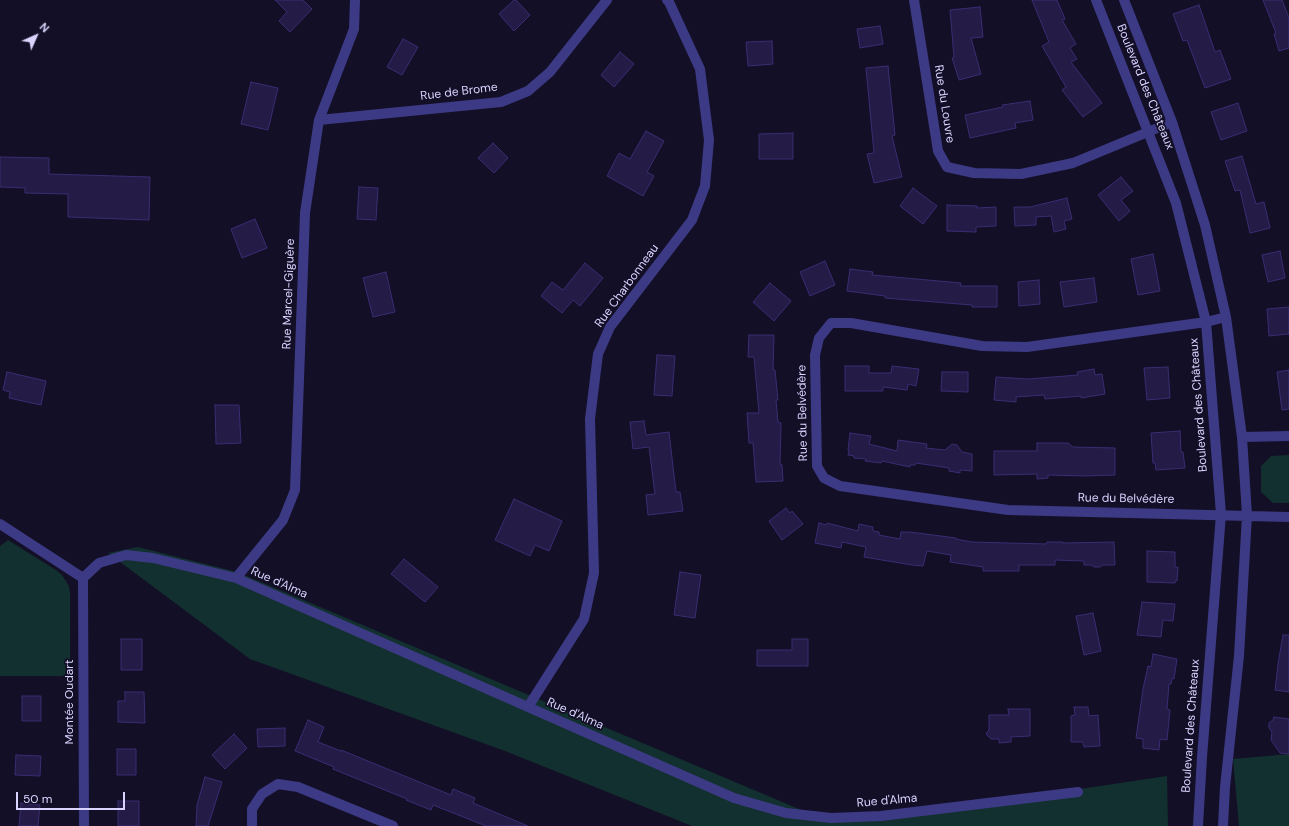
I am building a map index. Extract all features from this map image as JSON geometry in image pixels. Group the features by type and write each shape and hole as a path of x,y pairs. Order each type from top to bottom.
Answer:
{"street":[{"name":"Rue Marcel-Giguère","path":"236,578 283,520 295,490 306,213 319,120 354,29 355,0"},
{"name":"Rue de Brome","path":"319,120 501,102 528,91 550,72 607,0"},
{"name":"Rue Charbonneau","path":"528,707 584,619 594,573 590,419 598,354 610,326 692,220 705,186 709,140 700,69 667,0"},
{"name":"Rue du Louvre","path":"914,0 938,151 947,167 974,173 1021,174 1073,163 1172,122"},
{"name":"Boulevard des Châteaux","path":"1096,0 1176,203 1206,322 1221,514 1202,749 1198,826"},
{"name":"Boulevard des Châteaux","path":"1124,0 1172,122 1205,225 1226,317 1242,437 1247,515 1239,656 1225,787 1223,826"},
{"name":"Rue du Belvédère","path":"1226,317 1206,322 1027,347 982,346 851,323 831,323 819,338 815,355 817,466 824,478 840,486 1008,510 1247,515"},
{"path":"1242,437 1289,436"},
{"path":"1247,515 1289,517"},
{"path":"0,524 83,578"},
{"name":"Rue d'Alma","path":"83,578 99,563 126,556 153,558 236,578 734,798 786,813 831,818 881,816 1078,792"},
{"name":"Montée Oudart","path":"83,578 84,826"},
{"path":"252,826 252,809 262,794 278,784 298,787 393,826"}],"green space":[{"path":"1289,455 1289,503 1273,503 1261,492 1261,466 1271,456"},
{"path":"8,540 56,570 62,575 69,586 70,676 0,676 0,546"},
{"path":"138,547 237,572 818,817 879,819 1167,776 1168,826 692,826 505,751 250,659 108,553"},
{"path":"1289,754 1289,826 1239,826 1233,759"}],"building":[{"path":"275,0 303,0 312,9 290,32 279,21 287,12"},
{"path":"514,0 516,0 530,15 514,31 499,14"},
{"path":"1032,0 1057,0 1065,19 1062,20 1076,44 1070,48 1077,59 1071,62 1102,103 1083,117 1062,90 1066,87 1042,46 1049,42"},
{"path":"1263,0 1282,0 1289,18 1289,48 1279,51 1274,34 1276,33"},
{"path":"1199,5 1215,52 1220,50 1231,79 1205,88 1187,40 1183,41 1173,14"},
{"path":"980,7 983,37 971,38 981,74 959,80 952,58 954,57 950,10"},
{"path":"880,26 883,44 860,48 857,29"},
{"path":"403,39 418,47 402,75 387,67"},
{"path":"772,41 773,64 748,66 746,42"},
{"path":"620,52 634,64 614,87 601,75"},
{"path":"888,66 895,135 892,136 902,177 874,183 867,154 874,153 866,68"},
{"path":"251,82 278,88 268,130 241,124"},
{"path":"1030,101 1033,120 1015,123 1016,128 970,138 965,115 1003,107 1002,105"},
{"path":"1238,103 1247,131 1221,140 1211,112"},
{"path":"646,131 664,141 647,172 654,176 643,196 607,176 619,153 630,159"},
{"path":"793,133 793,159 759,159 759,134"},
{"path":"493,143 508,158 494,173 478,158"},
{"path":"1242,156 1256,204 1264,202 1270,228 1250,233 1240,190 1235,191 1225,161"},
{"path":"0,157 49,158 49,174 150,177 149,220 68,217 68,194 25,193 25,188 0,187"},
{"path":"1121,177 1133,191 1121,200 1130,211 1119,221 1098,195"},
{"path":"359,187 378,188 376,220 357,219"},
{"path":"913,188 937,206 923,224 900,206"},
{"path":"1067,198 1072,219 1064,221 1066,229 1054,232 1051,216 1036,217 1036,225 1015,226 1014,207 1030,207"},
{"path":"947,205 977,206 977,208 996,207 996,226 976,227 976,232 947,231"},
{"path":"255,219 267,248 242,258 231,229"},
{"path":"1280,251 1285,278 1268,282 1262,255"},
{"path":"1153,254 1160,291 1138,295 1131,259"},
{"path":"825,261 835,285 810,296 800,272"},
{"path":"585,263 603,278 580,306 573,300 562,313 541,296 552,282 563,290"},
{"path":"850,269 873,272 872,275 961,283 960,286 997,286 997,307 972,307 972,305 885,298 885,296 847,291"},
{"path":"386,272 395,312 373,317 363,278"},
{"path":"1094,278 1097,302 1064,307 1060,282"},
{"path":"1039,280 1040,304 1019,306 1018,282"},
{"path":"770,283 791,301 774,321 753,302"},
{"path":"1289,307 1289,334 1269,336 1267,309"},
{"path":"749,335 774,335 773,370 775,370 778,400 776,400 778,422 781,423 780,464 782,465 783,481 756,482 753,443 749,443 747,413 759,413 754,357 748,357"},
{"path":"657,355 675,356 672,396 654,395"},
{"path":"845,366 869,366 869,373 891,373 892,366 919,369 916,386 908,384 907,390 883,387 883,391 845,391"},
{"path":"1168,367 1170,398 1147,400 1144,368"},
{"path":"1094,369 1095,375 1102,374 1105,394 1081,398 1081,396 1045,399 1044,395 1016,397 1016,402 994,400 996,377 1028,379 1078,375 1077,372"},
{"path":"1289,370 1289,409 1282,410 1277,372"},
{"path":"7,372 46,381 41,405 9,398 10,392 3,390"},
{"path":"942,372 968,372 968,392 941,391"},
{"path":"215,405 239,405 241,443 216,444"},
{"path":"644,421 646,435 669,432 676,492 680,492 683,511 648,515 646,495 655,494 649,447 633,449 630,422"},
{"path":"1180,431 1181,452 1183,452 1185,468 1156,470 1155,463 1153,463 1151,433"},
{"path":"850,433 871,436 869,444 897,451 898,440 927,444 926,448 945,450 952,444 957,445 962,452 972,454 972,471 960,470 960,473 949,471 949,468 916,463 915,465 910,465 910,467 882,461 881,463 865,461 866,459 854,458 854,456 848,455"},
{"path":"1037,443 1068,443 1073,447 1115,448 1115,475 1048,475 1048,478 1037,479 1037,474 994,475 994,451 1037,451"},
{"path":"514,499 562,521 549,551 535,545 530,556 495,540"},
{"path":"786,508 790,513 792,511 803,524 782,540 769,521"},
{"path":"819,523 826,525 827,523 858,531 859,524 873,527 873,531 879,532 879,535 900,539 901,532 910,532 956,538 972,542 1046,544 1047,542 1114,542 1115,565 1094,567 1091,565 1084,565 1084,561 1055,560 1055,565 1019,565 1019,571 983,571 983,567 950,562 951,555 927,551 923,566 912,565 864,557 866,547 842,542 841,548 815,543"},
{"path":"1147,551 1175,552 1175,567 1178,567 1177,581 1175,581 1175,583 1147,582"},
{"path":"404,559 438,587 425,602 391,574"},
{"path":"680,572 701,575 695,618 674,615"},
{"path":"1142,602 1175,604 1173,621 1163,620 1161,637 1137,635"},
{"path":"1093,613 1101,651 1084,655 1076,616"},
{"path":"1283,635 1289,635 1289,692 1275,690"},
{"path":"121,639 142,639 142,670 121,670"},
{"path":"792,639 808,639 808,666 757,666 757,650 792,650"},
{"path":"1153,654 1177,659 1174,679 1172,678 1171,684 1169,684 1167,709 1170,710 1167,740 1160,739 1159,750 1143,748 1143,739 1136,738 1143,689 1148,666 1151,667"},
{"path":"125,692 144,692 145,723 118,722 118,701 125,701"},
{"path":"22,696 41,696 41,721 22,721"},
{"path":"1074,707 1088,707 1089,716 1098,715 1100,746 1084,747 1083,742 1071,742 1071,716 1075,715"},
{"path":"1008,709 1030,709 1030,736 1011,737 1011,742 999,743 999,739 991,739 986,734 989,730 989,715 1009,715"},
{"path":"1274,717 1289,719 1289,754 1280,753 1271,740 1272,732 1269,728 1269,723"},
{"path":"308,720 324,727 318,742 451,795 453,789 475,798 473,803 528,826 486,826 433,805 431,810 333,769 334,767 295,751"},
{"path":"285,728 285,746 258,747 257,729"},
{"path":"234,734 247,748 225,769 212,755"},
{"path":"117,749 136,749 136,775 117,775"},
{"path":"16,755 41,756 40,776 15,775"},
{"path":"205,777 222,782 208,826 196,826 197,805"},
{"path":"118,801 139,801 139,826 118,826"},
{"path":"21,803 40,805 38,826 19,826"}]}
